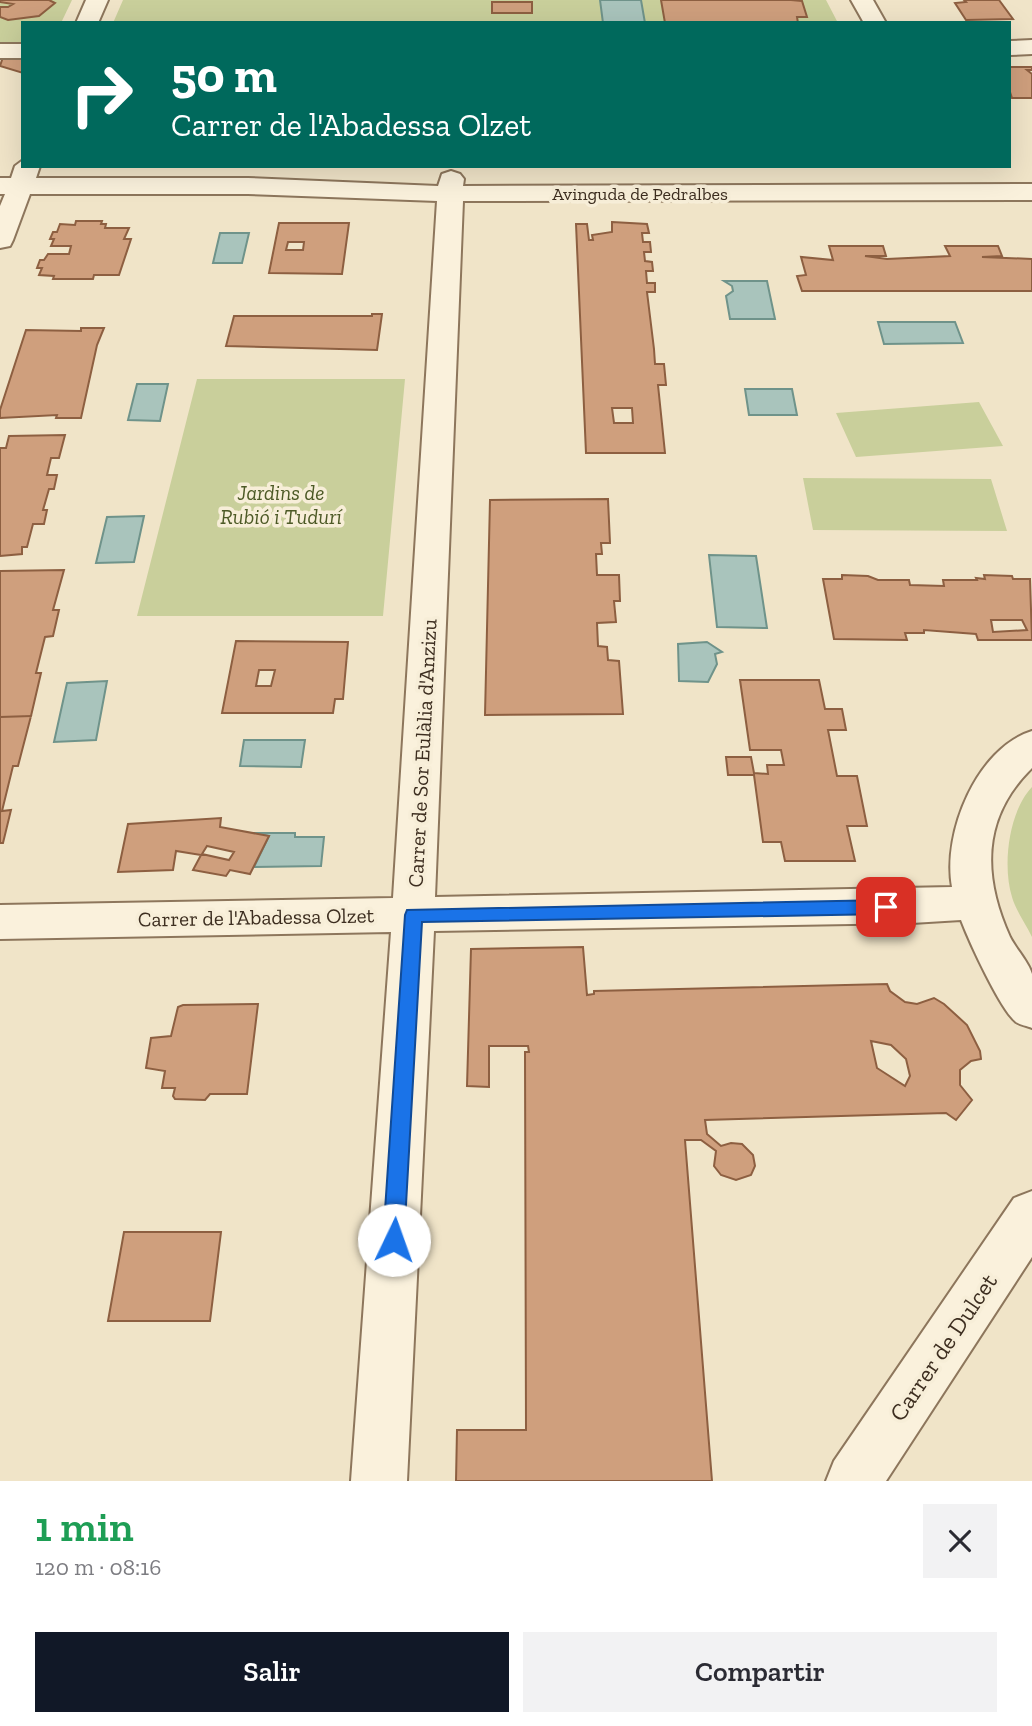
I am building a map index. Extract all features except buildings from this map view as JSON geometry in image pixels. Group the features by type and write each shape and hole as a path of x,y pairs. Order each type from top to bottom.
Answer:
{"street":[{"path":"88,21 97,0"},
{"path":"862,0 874,21"},
{"path":"1011,48 1032,47"},
{"path":"0,51 21,51"},
{"name":"Avinguda de Pedralbes","path":"16,180 248,186 451,186 1032,177"},
{"name":"Avinguda de Pedralbes","path":"932,179 1032,192"},
{"path":"0,240 16,180"},
{"name":"Carrer de Sor Eulàlia d'Anzizu","path":"379,1481 413,915 451,186"},
{"path":"1032,745 1010,762 988,791 974,824 970,861 974,902 987,938 1006,975 1032,1009"},
{"name":"Carrer de l'Abadessa Olzet","path":"0,922 912,906 974,902"},
{"name":"Carrer de Dulcet","path":"854,1481 1032,1214"}],"green space":[{"path":"0,0 72,0 62,21 21,21 21,43 0,43"},
{"path":"123,0 826,0 837,21 114,21"},
{"name":"Jardins de Rubió i Tudurí","path":"197,379 405,379 383,616 137,616"},
{"path":"979,402 1003,446 856,457 836,413"},
{"path":"803,478 991,479 1007,531 813,530"},
{"path":"1032,787 1032,937 1014,902 1009,884 1008,854 1018,810"}],"water":[{"path":"600,0 641,0 645,21 603,21"},
{"path":"220,233 249,233 242,263 213,263"},
{"path":"724,281 767,281 775,319 730,319 726,296 733,291 732,286"},
{"path":"878,322 955,322 963,343 884,344"},
{"path":"137,384 168,384 160,421 128,420"},
{"path":"745,389 792,389 797,415 749,415"},
{"path":"144,516 134,562 96,563 107,517"},
{"path":"709,555 756,556 767,628 717,627"},
{"path":"707,642 722,652 715,654 717,664 708,682 679,681 678,644"},
{"path":"107,681 96,740 54,742 67,683"},
{"path":"244,740 305,740 301,767 240,766"},
{"path":"253,833 295,833 295,837 324,837 321,866 254,867 269,836"}],"route":[{"path":"394,1240 413,915 886,907"}]}
